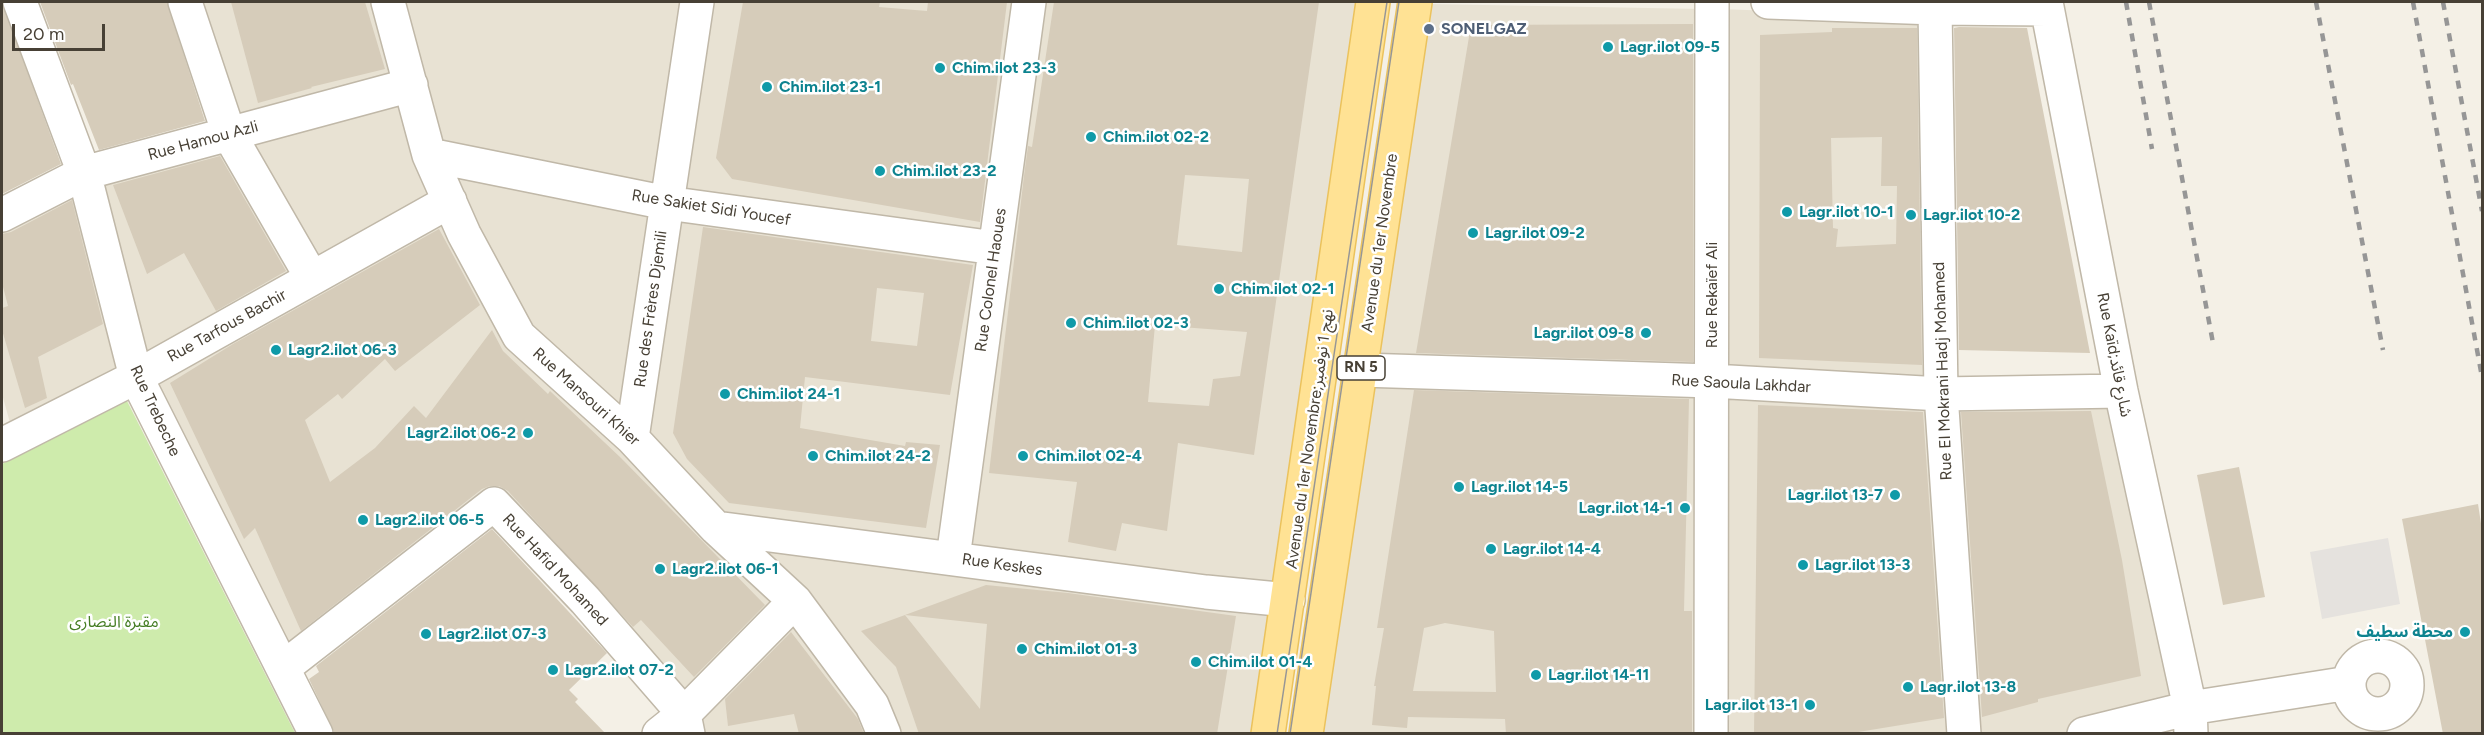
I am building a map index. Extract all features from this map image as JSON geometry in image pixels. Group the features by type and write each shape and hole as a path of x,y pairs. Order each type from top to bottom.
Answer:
{"main road":[{"name":"Avenue du 1er Novembre;نهج 1 نوفمبر","path":"1268,734 1373,2"},
{"name":"Avenue du 1er Novembre","path":"1306,734 1415,2"}],"street":[{"name":"Rue Trebeche","path":"20,2 84,172 136,377 316,734"},
{"path":"185,2 229,134 312,278"},
{"name":"Rue Mansouri Khier","path":"388,2 429,155 464,234 519,336 632,438 716,528 795,601 872,705 884,734"},
{"name":"Rue des Frères Djemili","path":"632,438 697,2"},
{"name":"Rue Colonel Haoues","path":"953,558 1029,2"},
{"name":"Rue Rekaïef Ali","path":"1712,2 1712,734"},
{"path":"1768,2 1935,8 2047,5"},
{"name":"Rue Kaïd;شارع قائد","path":"2047,5 2121,391 2191,721"},
{"name":"Rue El Mokrani Hadj Mohamed","path":"1935,8 1941,394 1964,734"},
{"name":"Rue Hamou Azli","path":"2,215 84,172 411,85"},
{"name":"Rue Sakiet Sidi Youcef","path":"429,155 667,203 995,248"},
{"name":"Rue Tarfous Bachir","path":"3,437 136,377 450,201"},
{"name":"Rue Saoula Lakhdar","path":"1361,370 1712,381 1941,394 2121,391"},
{"name":"Rue Hafid Mohamed","path":"283,668 494,504 585,600 686,724"},
{"name":"Rue Keskes","path":"716,528 1206,592 1288,600"},
{"path":"659,734 686,724 795,601"},
{"path":"2084,734 2191,721 2349,683"}],"shaded area":[{"path":"195,2 373,2 394,80 235,122"},
{"path":"404,2 1359,2 1253,733 899,733 731,521 627,413 531,326 476,225 443,149"},
{"path":"1429,4 1703,9 1712,381 1378,360"},
{"path":"1721,9 1926,17 1932,385 1721,373"},
{"path":"400,98 433,199 316,266 242,139"},
{"path":"224,144 300,274 142,363 95,179"},
{"path":"77,186 125,372 12,430 2,394 2,225"},
{"path":"441,216 630,456 777,605 685,700 500,497 286,654 148,381"},
{"path":"1374,379 1703,390 1714,733 1320,734"},
{"path":"1722,391 1933,403 1955,733 1724,733"},
{"path":"2108,400 2184,713 2069,733 1974,733 1951,403"},
{"path":"2388,538 2400,604 2322,619 2310,552"},
{"path":"790,619 860,713 868,733 697,733 694,717"}],"green space":[{"name":"مقبرة النصارى","path":"126,399 295,733 2,734 2,464"}],"building":[{"path":"2,2 61,164 2,194"},
{"path":"40,2 167,2 205,121 99,150 73,84 71,85"},
{"path":"231,2 365,2 385,69 258,103"},
{"path":"743,2 880,2 879,7 927,11 928,2 1007,2 980,222 732,179 716,158"},
{"path":"1054,2 1319,2 1254,455 1178,443 1167,531 1122,523 1116,551 1068,542 1077,482 989,473 1024,176 1028,146 1032,147","holes":["1185,175 1249,179 1242,252 1177,245","1155,325 1247,332 1240,376 1213,379 1209,406 1148,402"]},
{"path":"1693,24 1693,362 1416,353 1471,25"},
{"path":"1832,28 1917,28 1922,365 1759,358 1760,35 1832,32","holes":["1882,137 1881,186 1897,186 1896,244 1836,247 1838,229 1833,228 1831,138"]},
{"path":"1954,28 2027,28 2090,353 1959,350"},
{"path":"220,156 286,271 216,311 184,253 147,274 113,185"},
{"path":"72,200 103,324 38,357 47,398 25,408 2,330 2,308 8,306 2,283 2,234 11,232"},
{"path":"703,227 973,265 950,395 805,377 800,428 905,446 906,442 940,445 926,528 729,503 687,459 673,433","holes":["877,288 924,293 917,346 871,341"]},
{"path":"439,229 480,305 395,371 385,359 342,399 338,394 305,420 330,482 375,448 414,406 426,418 492,330 503,351 548,394 550,391 621,458 765,605 694,677 641,620 633,627 508,491 499,486 482,489 301,631 255,528 244,539 170,383 233,344"},
{"path":"1414,390 1689,399 1684,611 1692,611 1692,734 1506,734 1505,719 1408,717 1407,728 1372,725 1376,686 1374,686 1384,628 1377,628","holes":["1445,623 1494,631 1496,692 1413,691 1424,628"]},
{"path":"1758,405 1923,412 1944,718 1846,734 1754,734"},
{"path":"2091,411 2122,560 2141,676 2038,699 2038,702 1982,717 1961,412"},
{"path":"2239,467 2265,597 2223,605 2197,475"},
{"name":"محطة سطيف","path":"2478,504 2482,530 2482,734 2443,734 2402,519"},
{"name":"Lagr2.ilot 07-3","path":"492,529 607,653 569,690 578,699 575,702 606,734 335,734 309,679 319,672 316,666"},
{"path":"986,585 1068,593 1236,616 1217,734 919,734 896,667 861,631","holes":["905,615 987,624 980,709"]},
{"path":"791,632 858,719 864,734 799,734 794,714 728,726 725,699"}],"tram line":[{"path":"1277,734 1387,2"},
{"path":"1290,734 1399,2"}],"railway":[{"path":"2126,2 2152,149"},
{"path":"2149,2 2213,343"},
{"path":"2316,2 2383,350"},
{"path":"2413,2 2482,377"},
{"path":"2443,2 2482,211"}],"place":[{"name":"SONELGAZ","path":"1429,29"},
{"name":"Lagr.ilot 09-5","path":"1608,47"},
{"name":"Chim.ilot 23-3","path":"940,68"},
{"name":"Chim.ilot 23-1","path":"767,87"},
{"name":"Chim.ilot 02-2","path":"1091,137"},
{"name":"Chim.ilot 23-2","path":"880,171"},
{"name":"Lagr.ilot 10-1","path":"1787,212"},
{"name":"Lagr.ilot 10-2","path":"1911,215"},
{"name":"Lagr.ilot 09-2","path":"1473,233"},
{"name":"Chim.ilot 02-1","path":"1219,289"},
{"name":"Chim.ilot 02-3","path":"1071,323"},
{"name":"Lagr.ilot 09-8","path":"1646,333"},
{"name":"Lagr2.ilot 06-3","path":"276,350"},
{"name":"Chim.ilot 24-1","path":"725,394"},
{"name":"Lagr2.ilot 06-2","path":"528,433"},
{"name":"Chim.ilot 24-2","path":"813,456"},
{"name":"Chim.ilot 02-4","path":"1023,456"},
{"name":"Lagr.ilot 14-5","path":"1459,487"},
{"name":"Lagr.ilot 13-7","path":"1895,495"},
{"name":"Lagr.ilot 14-1","path":"1685,508"},
{"name":"Lagr2.ilot 06-5","path":"363,520"},
{"name":"Lagr.ilot 14-4","path":"1491,549"},
{"name":"Lagr.ilot 13-3","path":"1803,565"},
{"name":"Lagr2.ilot 06-1","path":"660,569"},
{"name":"محطة سطيف","path":"2465,632"},
{"name":"Lagr2.ilot 07-3","path":"426,634"},
{"name":"Chim.ilot 01-3","path":"1022,649"},
{"name":"Chim.ilot 01-4","path":"1196,662"},
{"name":"Lagr2.ilot 07-2","path":"553,670"},
{"name":"Lagr.ilot 14-11","path":"1536,675"},
{"name":"Lagr.ilot 13-8","path":"1908,687"},
{"name":"Lagr.ilot 13-1","path":"1810,705"}]}
